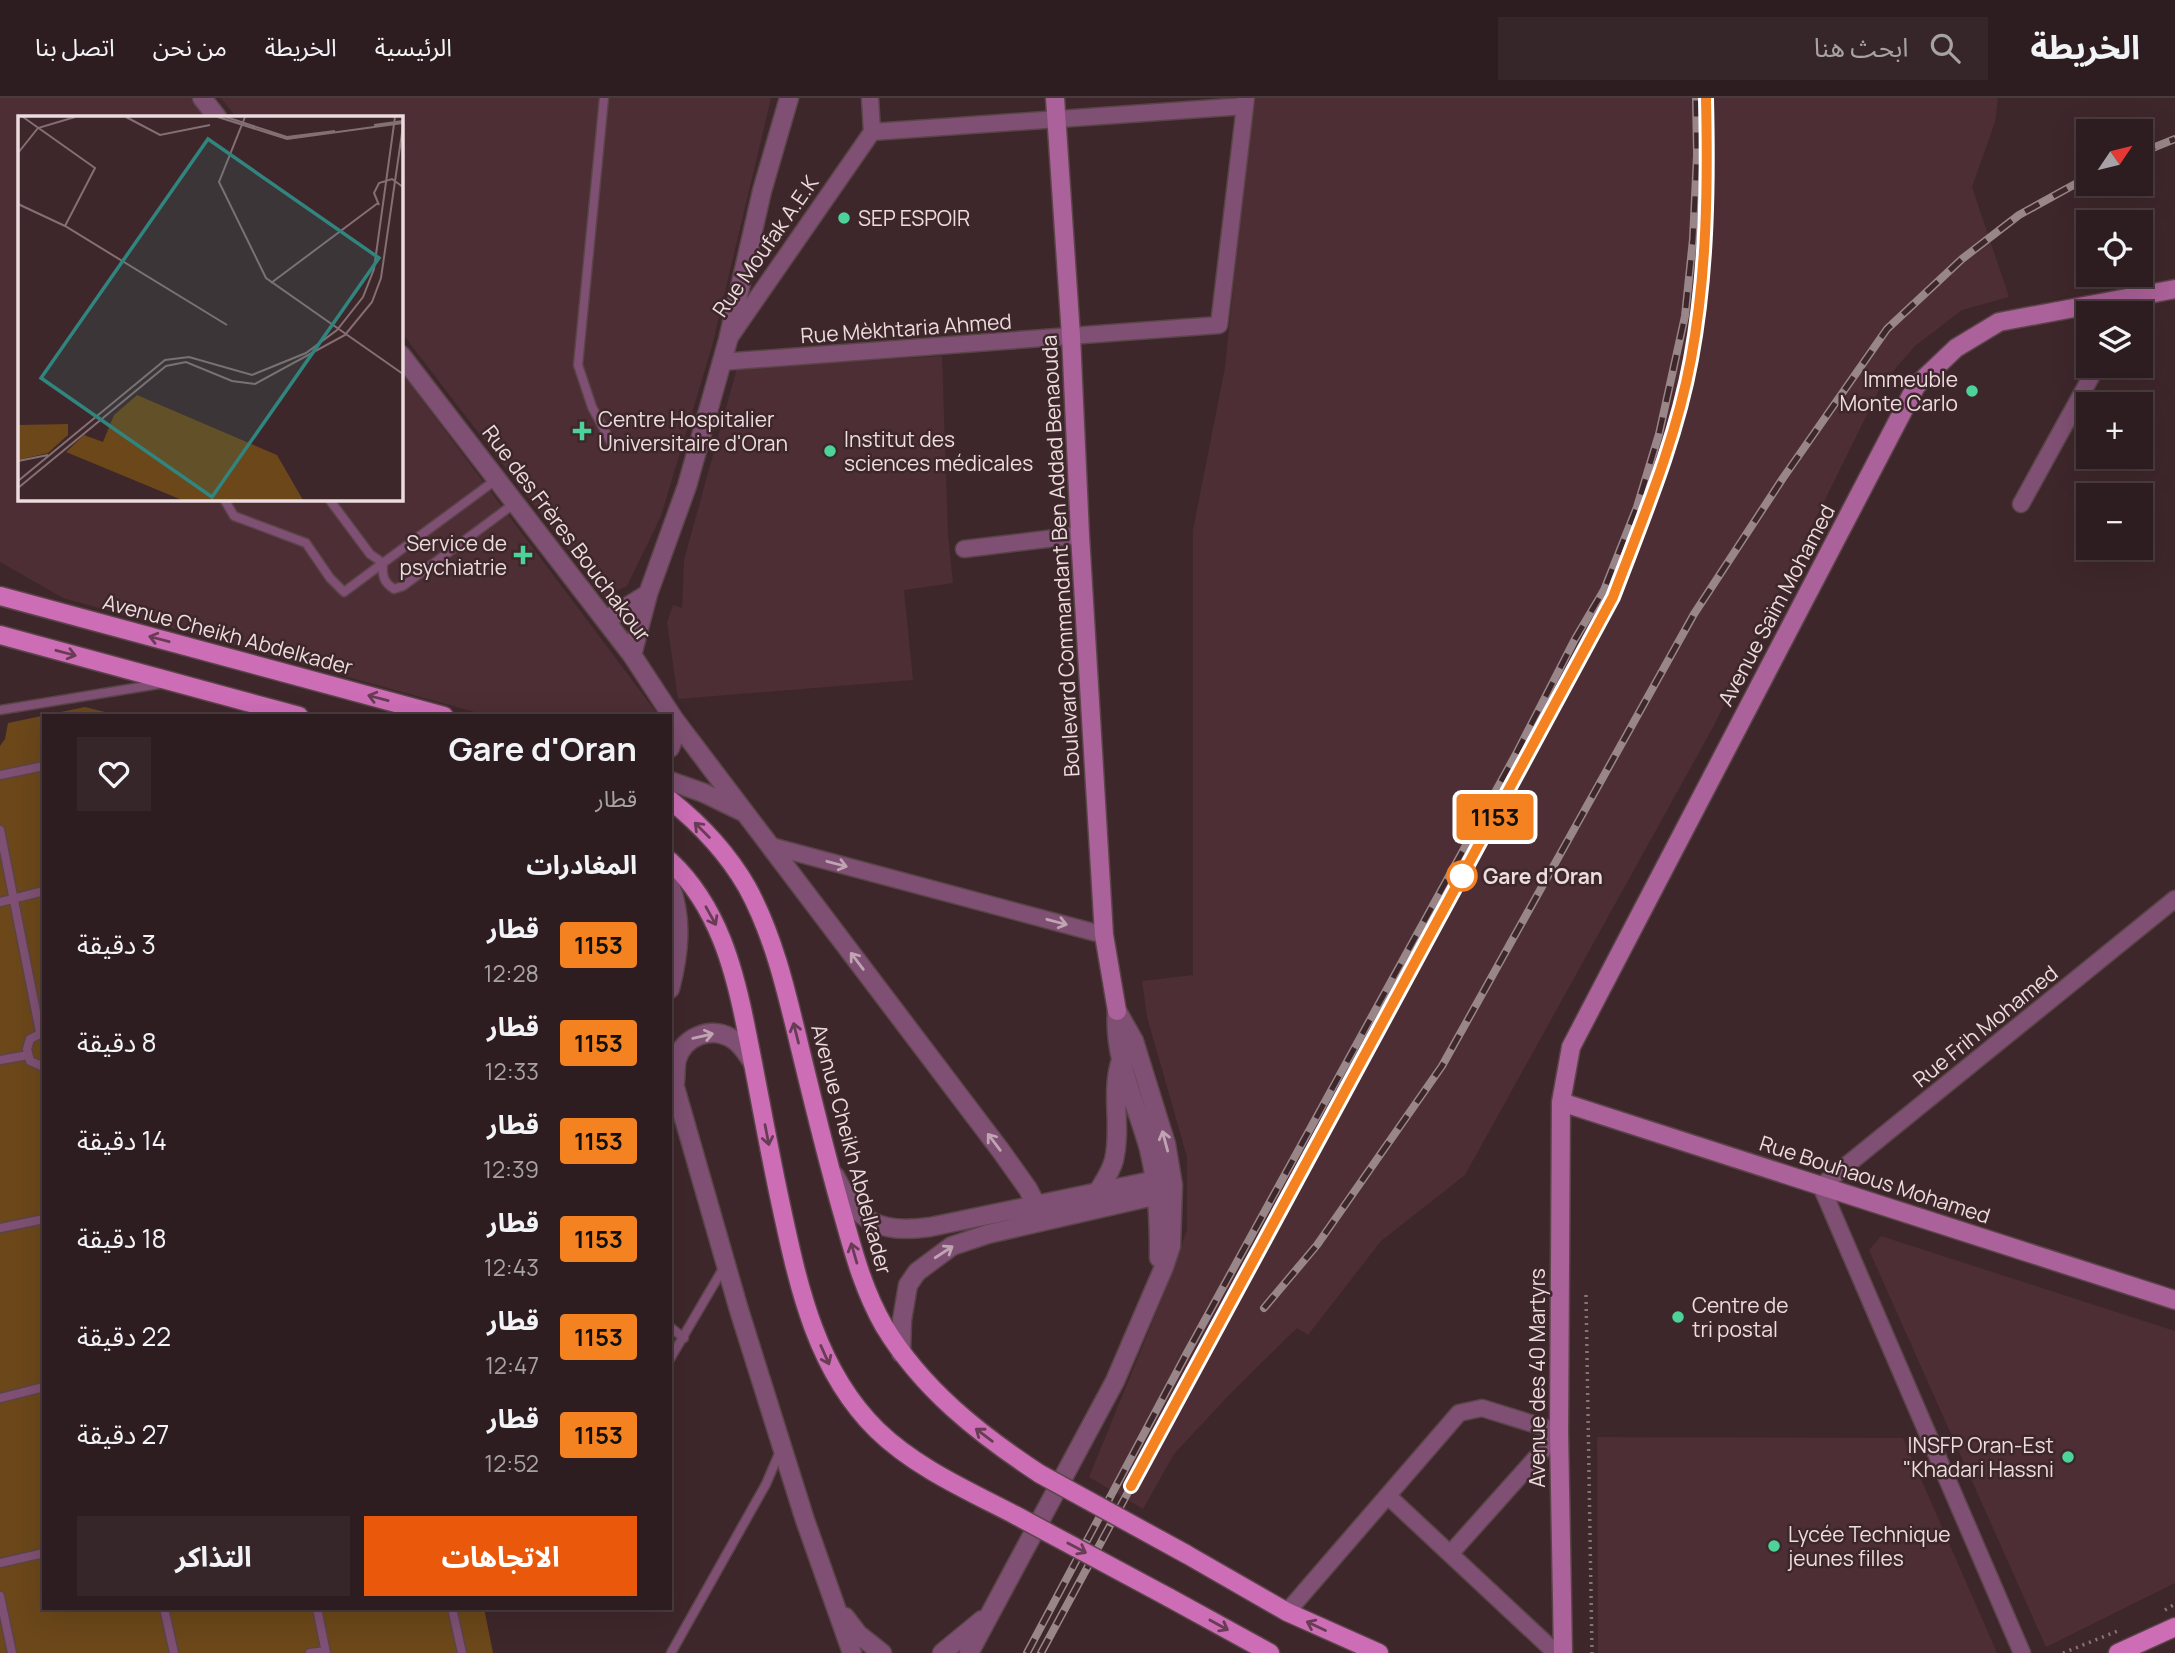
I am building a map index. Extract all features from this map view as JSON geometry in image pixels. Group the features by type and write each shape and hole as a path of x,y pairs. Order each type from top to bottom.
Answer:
{"main road":[{"name":"Boulevard Commandant Ben Addad Benaouda","path":"1055,98 1104,935 1117,1011"},
{"name":"Avenue Saïm Mohamed","path":"1561,1102 1571,1047 1916,386 1956,348 1999,322 2175,289"},
{"name":"Avenue Cheikh Abdelkader","path":"0,596 437,714"},
{"path":"0,635 292,714"},
{"name":"Avenue Cheikh Abdelkader","path":"672,802 702,829 730,861 761,917 791,1011 827,1161 858,1267 870,1299 901,1353 920,1377 964,1418 1005,1451 1040,1474 1287,1612 1379,1653"},
{"path":"672,863 695,890 714,919 733,973 796,1277 813,1328 830,1366 860,1411 878,1431 909,1456 1269,1653"},
{"name":"Rue Bouhaous Mohamed","path":"1561,1102 2175,1300"},
{"name":"Avenue des 40 Martyrs","path":"1561,1102 1559,1432 1563,1653"},
{"path":"2118,1653 2175,1627"}],"street":[{"path":"202,98 216,116"},
{"path":"728,340 762,191 789,98"},
{"path":"870,98 872,132 1245,102"},
{"name":"Rue Mèkhtaria Ahmed","path":"721,362 1219,326 1245,102"},
{"name":"Rue Moufak A.E.K","path":"632,654 648,594 687,486 728,340 872,132"},
{"path":"2133,301 2136,295"},
{"name":"Rue des Frères Bouchakour","path":"402,356 632,654 671,714"},
{"path":"2021,504 2090,378"},
{"path":"964,549 1080,536"},
{"path":"606,620 648,594"},
{"path":"672,742 675,734 674,719"},
{"path":"674,719 1013,1168 1040,1212"},
{"path":"672,782 744,812"},
{"path":"771,846 1104,935"},
{"path":"672,892 678,912 679,931 678,953 672,980"},
{"name":"Rue Frih Mohamed","path":"1821,1186 2175,899"},
{"name":"Boulevard Commandant Ben Addad Benaouda","path":"1117,1011 1116,1034 1122,1060 1162,1187"},
{"name":"Boulevard Commandant Ben Addad Benaouda","path":"969,1653 1115,1381 1159,1279 1166,1144 1134,1041 1117,1011"},
{"path":"753,1063 732,1038 706,1034 691,1039 682,1047 673,1078 726,1265 805,1520 837,1606 849,1653"},
{"path":"1099,1190 1115,1151 1115,1088 1122,1060"},
{"path":"827,1161 854,1207 865,1219 878,1226 899,1230 1040,1212 1162,1187"},
{"path":"1013,1168 1025,1172 1045,1189 1063,1198"},
{"path":"1821,1186 2022,1653"},
{"path":"901,1353 908,1285 917,1272 939,1254 961,1242 1040,1212 1063,1198 1099,1190 1162,1187"},
{"path":"1287,1612 1459,1413 1482,1408 1559,1432 1450,1554"},
{"path":"1388,1496 1556,1653"},
{"path":"942,1653 997,1605"},
{"path":"837,1606 872,1653"},
{"path":"858,1634 882,1653"}],"lane":[{"path":"604,98 578,365 592,407 614,448"},
{"path":"225,500 234,516 306,543 330,578 344,592 497,479"},
{"path":"330,500 370,554 383,563"},
{"path":"383,563 382,575 388,585 394,589 403,586 515,503"},
{"path":"0,710 144,686 186,685"},
{"path":"0,775 42,766"},
{"path":"0,830 42,1032 27,1044 28,1055 35,1065 42,1067"},
{"path":"0,902 42,892"},
{"path":"0,1060 28,1055"},
{"path":"0,1228 42,1219"},
{"path":"672,1356 726,1265"},
{"path":"672,1329 684,1338"},
{"path":"0,1398 42,1388"},
{"path":"671,1653 766,1484 782,1447"},
{"path":"0,1563 42,1553"},
{"path":"0,1596 12,1653"},
{"path":"164,1610 174,1653"},
{"path":"310,1653 326,1652 317,1610"},
{"path":"452,1610 462,1653"}],"path":[{"path":"1586,1295 1592,1653"},
{"path":"2154,1615 2175,1604"},
{"path":"2063,1653 2122,1629"}],"shaded area":[{"path":"0,98 195,98 209,116 18,116 18,500 402,500 402,373 658,714 482,714 63,598 0,562"},
{"name":"Centre Hospitalier Universitaire d'Oran","path":"221,98 771,98 712,346 661,516 627,586 604,596 402,333 402,116 235,116"},
{"name":"Gare d'Oran","path":"1256,98 1998,98 1995,122 1972,187 2009,297 1962,310 1915,346 1882,384 1712,729 1465,1175 1381,1241 1308,1335 1297,1328 1231,1393 1174,1454 1143,1509 1089,1477 1166,1289 1187,1230 1187,1157 1147,1017 1142,981 1193,975 1193,530 1225,367 1248,146"},
{"name":"Institut des sciences médicales","path":"942,356 948,534 953,583 904,590 913,680 678,699 667,622 673,605 682,608 684,560 737,368"},
{"path":"85,707 113,714 51,714"},
{"path":"42,716 42,1610 484,1610 493,1653 0,1653 0,746 5,739 8,723"},
{"name":"INSFP Oran-Est \"Khadari Hassni","path":"1881,1236 2175,1331 2175,1583 2046,1647 1869,1250"},
{"name":"Lycée Technique jeunes filles","path":"1597,1437 1903,1438 1997,1653 1598,1653"}],"railway":[{"path":"1027,1653 1188,1351 1604,590 1637,507 1659,434 1685,316 1693,239 1697,155 1696,98"},
{"path":"1645,514 1669,442 1691,360 1705,242 1706,98"},
{"path":"2153,148 2175,139"},
{"path":"1264,1308 1317,1245 1442,1066 1694,614 1783,478 1887,329 1962,259 2019,215 2076,184"},
{"path":"1041,1653 1613,597 1635,540"}],"train":[{"name":"1153","path":"1131,1486 1613,597 1669,442 1691,359 1705,242 1706,98"}],"place":[{"name":"SEP ESPOIR","path":"844,218"},
{"name":"Immeuble Monte Carlo","path":"1972,391"},
{"name":"Centre Hospitalier Universitaire d'Oran","path":"582,431"},
{"name":"Institut des sciences médicales","path":"830,451"},
{"name":"Service de psychiatrie","path":"523,555"},
{"name":"Gare d'Oran","path":"1462,876"},
{"name":"Centre de tri postal","path":"1678,1317"},
{"name":"INSFP Oran-Est \"Khadari Hassni","path":"2068,1457"},
{"name":"Lycée Technique jeunes filles","path":"1774,1546"}]}
